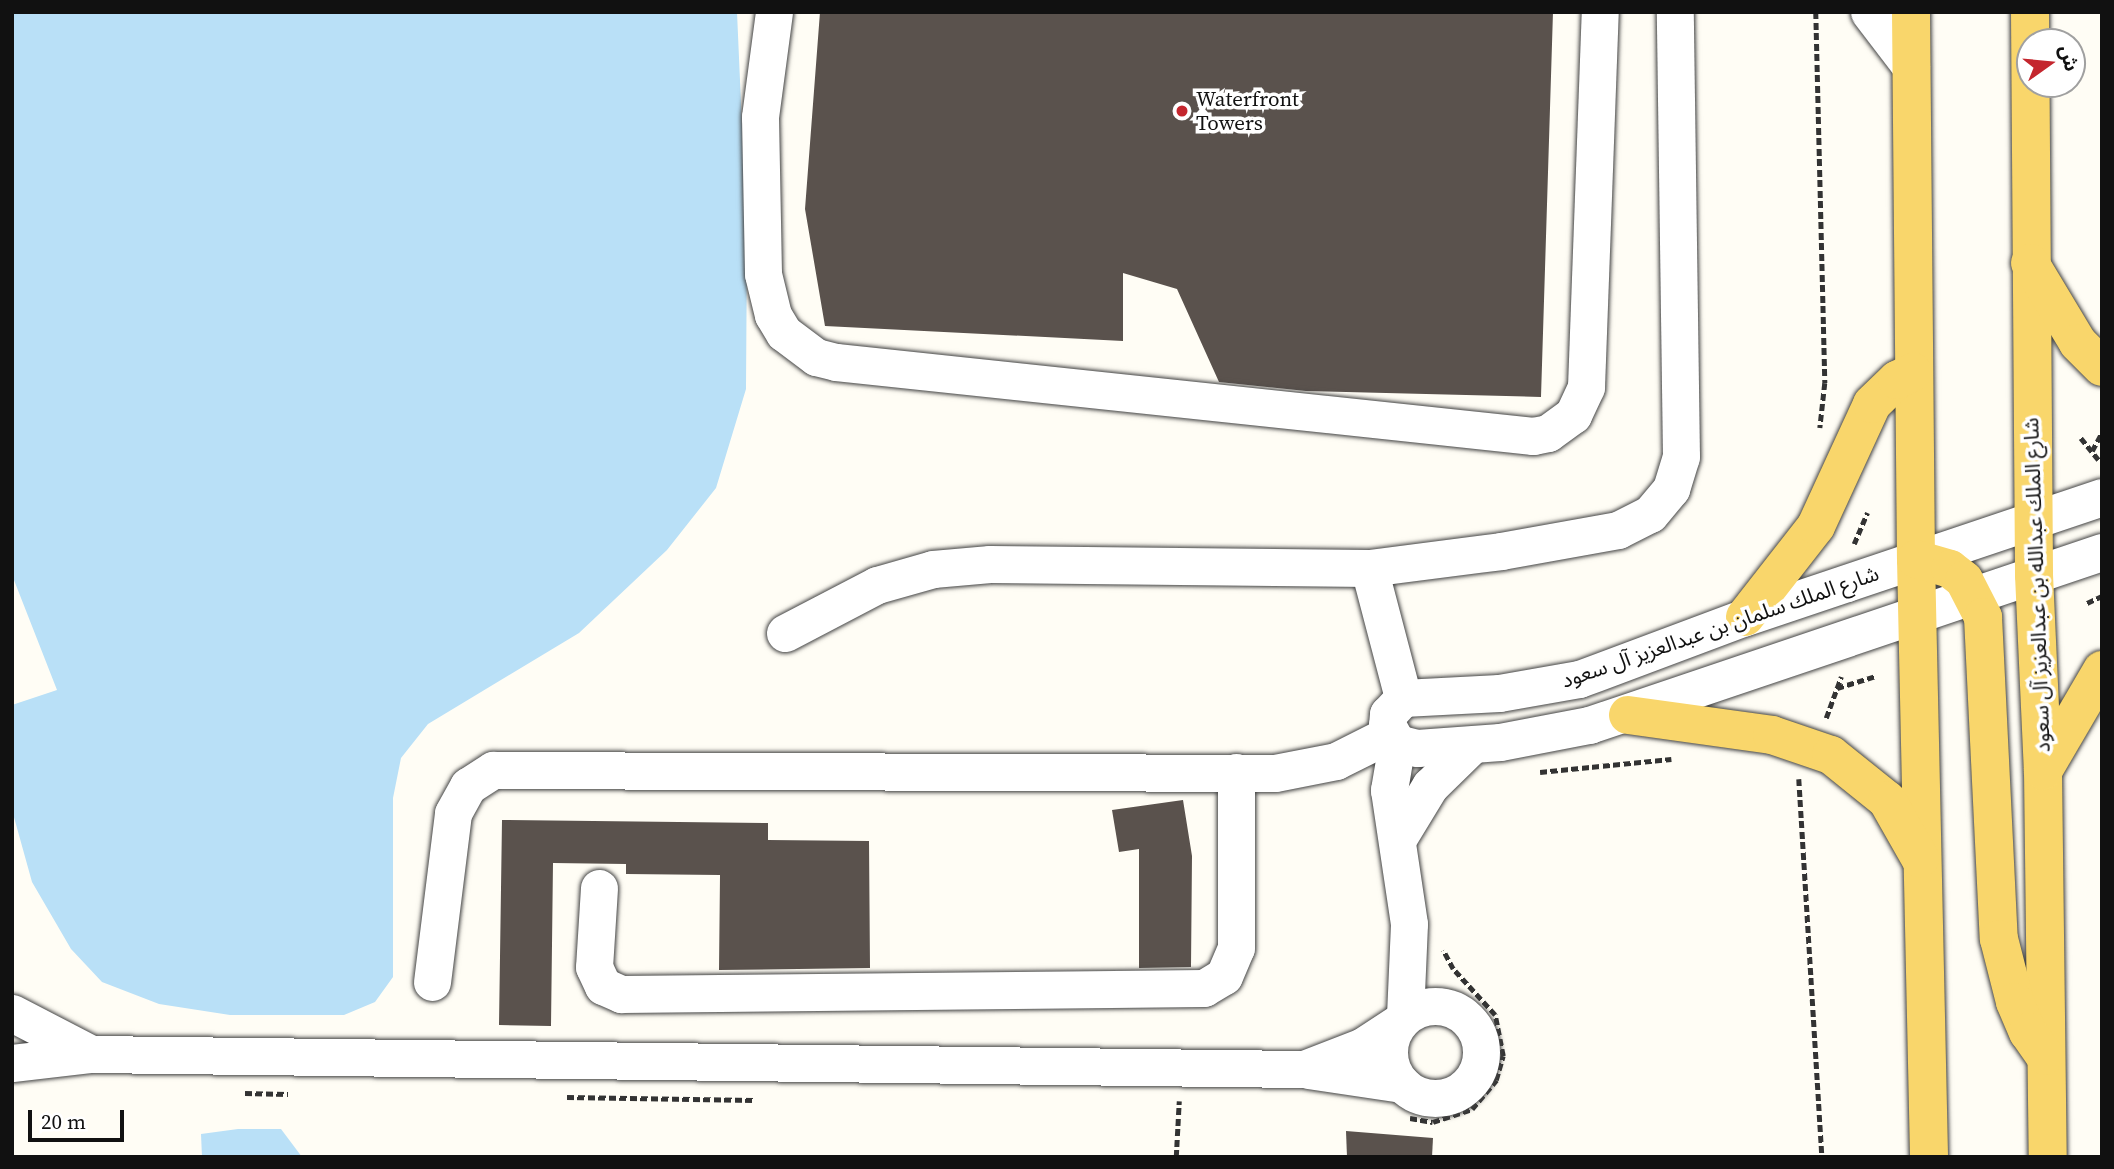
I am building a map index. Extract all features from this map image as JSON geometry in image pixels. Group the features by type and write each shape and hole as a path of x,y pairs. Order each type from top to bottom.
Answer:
{"main road":[{"path":"1911,12 1913,372 1929,1157"},
{"name":"شارع الملك عبدالله بن عبدالعزيز آل سعود","path":"2030,12 2029,263 2034,575 2043,771 2048,1157"},
{"path":"2029,263 2078,343 2102,367"},
{"path":"1745,617 1816,526 1872,404 1897,380 1913,372"},
{"path":"1916,559 1950,569 1975,595 1984,638 1999,939 2015,1002 2028,1032 2047,1058"},
{"path":"2043,771 2102,670"},
{"path":"1628,715 1772,735 1831,755 1887,800 1915,845 1925,869"}],"street":[{"path":"774,12 760,117 763,274 773,315 784,332 816,357 836,362 1533,436 1562,426 1581,402 1586,387 1600,12"},
{"path":"785,633 877,585 961,566 1369,568 1490,553 1618,530 1650,514 1671,489 1681,457 1675,12"},
{"path":"1869,12 1911,67"},
{"name":"شارع الملك سلمان بن عبدالعزيز آل سعود","path":"1403,698 1499,693 1579,680 1745,617 2102,496"},
{"path":"432,982 453,813 468,786 493,770 1236,772 1316,767 1394,738 1417,748 1472,745 1543,735 1628,715 2102,552"},
{"path":"1369,568 1403,698 1388,714 1394,738 1389,790 1399,836 1409,924 1401,1020 1388,1054 1402,1084"},
{"path":"1399,836 1430,786 1472,745"},
{"path":"599,888 594,967 603,986 621,994 1204,988 1224,976 1236,948 1236,772"},
{"path":"12,1063 91,1054 1304,1069 1402,1084 1430,1098 1460,1091 1471,1080 1479,1067 1478,1035 1458,1011 1409,924"},
{"path":"1304,1069 1363,1046 1401,1020 1431,1005 1458,1011"},
{"path":"12,1013 91,1054"},
{"path":"12,1031 91,1054"}],"path":[{"path":"1816,12 1825,383 1819,434"},
{"path":"2092,451 2102,432"},
{"path":"2081,438 2099,460"},
{"path":"1851,551 1867,513"},
{"path":"2087,603 2102,596"},
{"path":"1823,725 1843,671"},
{"path":"1837,688 1876,676"},
{"path":"1798,774 1822,1157"},
{"path":"1176,1157 1179,1100"}],"water":[{"path":"12,12 737,12 747,241 746,389 716,488 667,550 579,633 428,724 401,758 393,798 393,977 375,1002 344,1015 230,1015 159,1004 102,982 71,949 32,882 12,810 12,705 57,690 12,575"},
{"path":"238,1129 281,1129 302,1157 202,1157 201,1134"}],"building":[{"name":"Waterfront Towers","path":"820,12 1553,12 1541,397 1306,391 1219,382 1177,289 1123,273 1123,341 825,326 805,209"},
{"path":"1183,800 1192,856 1191,967 1139,968 1139,849 1119,852 1112,810"},
{"path":"502,820 768,823 768,840 869,841 870,968 719,970 720,875 626,874 626,864 553,863 551,1026 499,1025"},
{"path":"1346,1131 1433,1138 1432,1157 1347,1157"}],"place":[{"name":"Waterfront Towers","path":"1182,111"}]}
